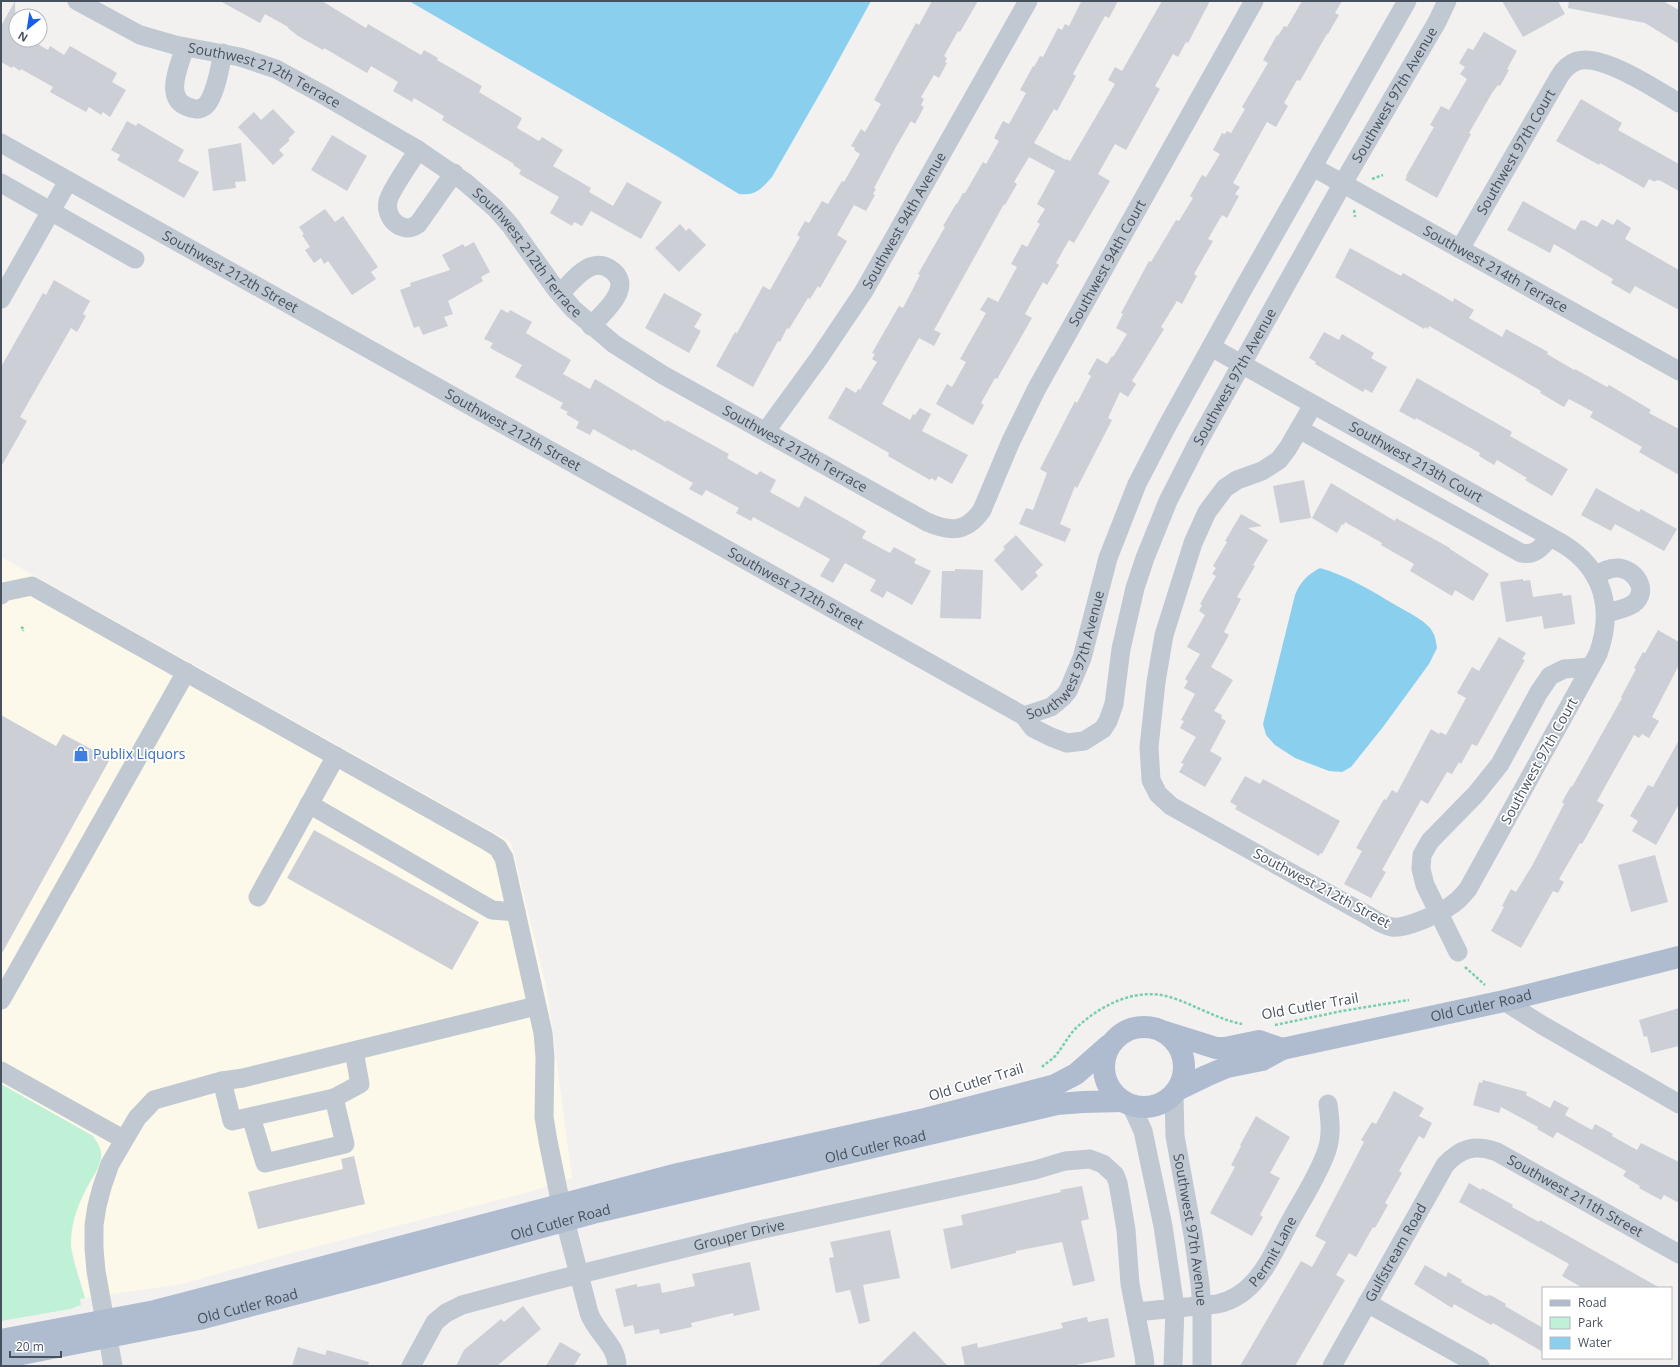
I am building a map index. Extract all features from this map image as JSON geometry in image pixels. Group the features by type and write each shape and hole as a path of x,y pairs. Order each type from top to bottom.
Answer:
{"main road":[{"name":"Old Cutler Road","path":"1177,1092 1206,1076 1228,1067 1262,1060 1282,1049 1504,1001 1679,957"},
{"path":"1165,1032 1177,1042 1184,1057 1185,1073 1177,1092 1169,1100 1154,1106 1138,1107 1127,1103 1112,1091 1104,1076 1104,1060 1109,1045 1120,1034 1134,1027 1150,1026 1216,1048 1225,1048 1259,1041 1282,1049"},
{"name":"Old Cutler Road","path":"1,1340 199,1319 563,1213 678,1174 925,1119 1055,1085 1076,1074 1109,1045"},
{"name":"Old Cutler Road","path":"563,1213 597,1212 1057,1104 1083,1102 1127,1103"},
{"name":"Old Cutler Road","path":"1,1358 107,1329"}],"street":[{"name":"Southwest 212th Terrace","path":"77,1 140,35 158,41 223,53 256,62 290,76 418,150 454,173 480,194 510,225 560,294 591,326 614,344 640,361 927,522 947,529 957,529 966,526"},
{"name":"Southwest 94th Avenue","path":"766,431 819,358 864,290 1028,1"},
{"name":"Southwest 94th Court","path":"966,526 975,520 982,510 1011,441 1037,388 1254,1"},
{"name":"Southwest 97th Avenue","path":"1407,1 1151,456 1124,513 1106,564 1082,658 1073,681 1063,697 1054,705 1024,716 1033,728 1052,738 1067,743 1084,741 1103,729 1108,721 1114,704 1120,656 1135,588 1150,544 1182,472 1342,183 1437,22 1447,1"},
{"path":"184,47 174,85 174,94 178,102 195,109 204,108 213,94 223,53"},
{"name":"Southwest 97th Court","path":"1460,249 1559,76 1570,65 1578,61 1586,60 1608,64 1679,103"},
{"name":"Southwest 212th Street","path":"1,143 1024,716"},
{"path":"418,150 388,201 390,216 396,223 405,228 413,228 418,224 454,173"},
{"name":"Southwest 214th Terrace","path":"1313,167 1679,371"},
{"path":"1,299 68,181"},
{"path":"1,183 135,259"},
{"path":"560,294 588,268 597,265 611,270 618,277 620,291 591,326"},
{"name":"Southwest 213th Court","path":"1211,347 1578,554 1586,562 1595,576 1604,604"},
{"path":"1314,405 1299,429 1521,553 1526,554 1540,549 1550,537"},
{"name":"Southwest 212th Street","path":"1299,429 1279,460 1262,471 1237,480 1225,488 1200,524 1192,543 1164,635 1149,747 1151,780 1158,794 1171,806 1390,926 1407,925 1439,912"},
{"path":"1595,576 1611,568 1622,568 1633,573 1640,582 1638,597 1632,604 1618,610 1604,604"},
{"path":"1,595 3,592 32,586 498,848 504,858 543,1033 545,1056 544,1117 563,1213 591,1320 598,1332 614,1350 617,1366"},
{"name":"Southwest 97th Court","path":"1439,912 1452,905 1462,897 1468,889 1591,667 1601,645 1604,604"},
{"path":"1458,952 1422,877 1420,862 1425,849 1430,841 1481,789 1500,764 1539,692 1550,676 1564,669 1591,667"},
{"path":"1,1000 186,672"},
{"path":"258,897 336,756"},
{"path":"309,804 492,910 516,912"},
{"path":"1504,1001 1542,1025 1679,1104"},
{"path":"113,1366 96,1272 94,1225 102,1187 110,1164 123,1139 137,1118 154,1100 222,1081 243,1078 536,1006"},
{"path":"222,1081 232,1122 334,1098 360,1084 354,1051"},
{"path":"1,1071 123,1139"},
{"name":"Southwest 97th Avenue","path":"1177,1092 1175,1136 1193,1235 1202,1307 1202,1366"},
{"path":"251,1117 264,1163 272,1162 344,1144 334,1098"},
{"name":"Southwest 97th Avenue","path":"1127,1103 1143,1131 1163,1226 1175,1308 1173,1366"},
{"name":"Permit Lane","path":"1136,1312 1202,1307 1226,1302 1239,1295 1254,1283 1309,1186 1327,1149 1330,1137 1328,1104"},
{"name":"Southwest 211th Street","path":"1468,1149 1482,1148 1497,1152 1679,1254"},
{"name":"Gulfstream Road","path":"1332,1366 1445,1165 1455,1155 1468,1149"},
{"name":"Grouper Drive","path":"411,1366 432,1326 446,1313 462,1305 750,1232 1036,1170 1065,1161 1090,1159 1098,1161 1109,1169 1118,1183 1126,1230 1130,1284 1136,1312"},
{"path":"1367,1303 1480,1366"},
{"path":"1136,1312 1145,1366"}],"path":[{"path":"1371,180 1383,175"},
{"path":"1354,209 1354,217"},
{"path":"21,627 24,629 23,631"},
{"path":"1458,952 1465,966 1504,1001"},
{"name":"Old Cutler Trail","path":"1039,1070 1055,1056 1076,1029 1101,1008 1132,996 1150,994 1171,997 1190,1004 1212,1015 1248,1025"},
{"name":"Old Cutler Trail","path":"1273,1025 1342,1011 1410,1000"}],"shaded area":[{"path":"1,557 511,842 547,990 572,1178 533,1191 295,1252 182,1284 85,1298 71,1245 73,1226 78,1207 101,1160 99,1144 93,1136 1,1084"}],"green space":[{"path":"1,1084 93,1136 100,1148 101,1157 96,1173 79,1204 71,1237 71,1249 76,1271 85,1298 80,1299 81,1305 70,1309 1,1321"}],"water":[{"path":"409,1 871,1 772,177 758,191 750,194 739,194 665,149"},
{"path":"1320,568 1360,584 1419,619 1432,630 1437,648 1429,664 1383,727 1351,767 1342,772 1329,771 1295,758 1275,745 1266,735 1263,724 1295,595 1305,579 1311,573"}],"building":[{"path":"15,1 15,8 11,8"},
{"path":"220,1 322,1 366,28 368,24 421,55 424,50 438,58 437,60 482,86 479,92 522,118 517,128 539,141 542,137 563,150 553,166 591,188 589,192 613,206 627,182 662,202 641,239 591,211 582,226 574,222 572,226 550,213 559,197 519,174 521,170 513,165 514,164 442,120 444,116 414,98 412,102 393,91 398,82 371,66 367,73 324,48 323,50 298,36 288,27 265,14 260,23"},
{"path":"932,1 978,1 960,32 958,31 944,56 947,58 945,62 947,63 939,78 934,75 921,97 924,99 921,105 924,107 915,124 911,121 897,145 874,188 876,189 873,194 875,195 866,211 854,205 837,235 847,241 820,288 818,286 810,299 808,298 789,329 787,328 780,342 778,341 753,387 716,366 735,332 738,334 737,333 763,286 770,290 800,237 797,235 805,221 809,223 822,201 828,204 842,181 844,182 860,154 851,146 861,129 865,132 881,104 874,100 916,23 919,25"},
{"path":"1079,1 1118,1 1109,18 1105,16 1073,74 1076,76 1057,111 1054,109 1034,143 1070,161 1115,84 1108,80 1115,67 1122,71 1162,1 1210,1 1188,43 1186,42 1178,57 1173,54 1155,86 1160,89 1126,150 1115,144 1098,174 1110,181 1074,243 1069,240 1056,263 1059,265 1047,285 1043,282 1025,314 1032,318 997,379 995,378 981,403 984,405 973,425 936,404 947,384 952,387 966,362 960,359 986,313 980,310 988,297 998,302 1017,267 1011,264 1022,244 1027,247 1040,224 1037,222 1045,209 1037,204 1055,171 1029,157 1014,182 1017,184 1005,205 1004,204 934,330 941,333 934,346 919,338 882,404 910,420 913,414 915,415 920,408 931,414 922,431 968,455 952,484 938,476 936,481 931,478 930,480 888,456 889,453 828,418 846,387 856,393 858,389 860,390 877,362 872,359 875,354 872,353 899,306 903,308 920,275 918,274 945,227 943,226 983,162 986,164 999,141 994,138 1003,121 1009,124 1026,93 1020,90 1033,66 1034,67 1040,56 1043,57 1058,28 1062,30 1065,24 1069,26 1081,2"},
{"path":"1302,1 1342,1 1335,13 1339,15 1300,81 1297,80 1284,103 1288,106 1276,127 1267,122 1233,183 1240,187 1235,194 1239,196 1227,218 1222,215 1208,239 1213,241 1194,274 1197,276 1182,304 1177,301 1161,327 1164,329 1132,381 1136,384 1128,397 1120,392 1108,418 1112,420 1077,488 1075,486 1060,524 1071,529 1065,542 1019,524 1026,508 1033,510 1047,473 1040,469 1075,401 1077,403 1091,376 1088,374 1097,358 1107,364 1127,334 1116,328 1123,314 1121,313 1149,261 1151,262 1176,220 1179,221 1193,198 1190,196 1202,175 1206,177 1220,154 1213,150 1222,133 1225,134 1227,131 1231,133 1245,109 1242,107 1268,63 1263,60 1277,35 1278,36 1284,26 1287,27"},
{"path":"1502,1 1558,1 1565,14 1523,37"},
{"path":"1569,1 1663,1 1679,10 1679,44 1645,23 1568,8"},
{"path":"8,14 8,48 45,48 48,50 50,46 64,55 70,46 117,73 112,82 126,90 110,117 103,112 101,115 89,107 86,112 50,92 53,87 21,69 20,71 13,66 12,68 1,62 1,26"},
{"path":"1484,32 1517,51 1500,86 1498,85 1492,93 1469,133 1471,134 1437,198 1405,180 1407,177 1406,176 1434,127 1430,125 1441,106 1449,110 1467,79 1460,74 1465,67 1459,63 1468,48 1473,50"},
{"path":"1581,99 1622,123 1618,130 1679,164 1679,191 1659,180 1656,180 1655,182 1649,179 1644,188 1600,163 1599,165 1556,141"},
{"path":"273,109 295,132 288,139 290,140 279,150 284,155 273,165 238,127 254,112 261,120"},
{"path":"127,121 136,126 138,123 184,150 178,161 199,172 184,198 117,160 120,155 111,150"},
{"path":"332,135 367,156 347,191 311,170"},
{"path":"241,143 246,181 235,182 236,188 213,191 208,149"},
{"path":"1523,201 1575,230 1581,220 1584,220 1597,227 1602,219 1613,225 1617,219 1631,228 1625,239 1679,270 1679,310 1635,286 1630,294 1611,283 1613,279 1554,244 1550,253 1507,230"},
{"path":"325,209 335,222 343,216 378,267 371,272 376,279 352,295 328,261 324,264 321,258 314,263 305,250 310,247 302,235 304,234 299,227"},
{"path":"680,224 686,231 689,228 706,245 679,272 655,248"},
{"path":"474,242 490,272 481,277 483,281 448,301 453,314 444,317 448,326 423,335 419,326 414,328 400,290 411,286 410,283 450,270 442,255 463,244 465,247"},
{"path":"1350,248 1401,276 1403,273 1453,302 1454,298 1474,310 1469,318 1502,337 1506,329 1548,352 1547,354 1574,370 1575,369 1607,387 1609,385 1651,410 1649,413 1679,429 1679,475 1639,452 1642,447 1590,417 1593,412 1569,399 1564,407 1540,393 1541,391 1429,326 1428,329 1425,327 1424,329 1335,277"},
{"path":"54,280 90,301 83,314 86,316 77,332 71,328 20,417 27,421 1,467 1,367 43,293 46,295"},
{"path":"664,293 702,314 694,327 701,331 689,353 645,328"},
{"path":"501,309 508,313 510,310 532,322 526,333 571,360 563,374 590,389 595,379 666,422 667,420 729,454 727,458 757,475 760,471 776,480 770,492 799,508 805,496 866,531 862,538 890,553 894,547 916,559 914,563 931,571 912,605 887,591 883,598 870,591 876,580 845,563 833,583 820,576 830,559 753,517 751,521 736,513 739,508 706,490 702,496 689,489 693,483 633,449 632,451 593,429 590,435 576,428 579,422 566,414 568,412 560,408 563,403 515,377 522,365 490,348 493,343 484,339"},
{"path":"1324,332 1339,340 1342,334 1374,353 1371,358 1387,367 1372,393 1365,389 1363,392 1315,364 1316,362 1309,358"},
{"path":"1417,378 1512,432 1510,436 1568,469 1552,496 1525,480 1527,478 1497,460 1494,465 1479,456 1480,453 1416,418 1415,420 1399,411"},
{"path":"1304,480 1311,518 1280,523 1273,486"},
{"path":"1331,483 1395,521 1396,518 1450,548 1489,574 1473,601 1455,590 1452,596 1410,571 1414,564 1381,545 1382,543 1345,522 1344,525 1342,524 1337,533 1312,518"},
{"path":"1596,488 1639,512 1641,509 1677,529 1664,551 1615,524 1611,531 1581,515"},
{"path":"1241,514 1262,526 1248,528 1268,540 1253,565 1255,566 1237,597 1241,599 1224,632 1229,635 1211,667 1233,680 1214,711 1222,715 1221,718 1226,721 1210,751 1222,758 1205,787 1179,772 1184,764 1181,763 1196,737 1180,728 1184,721 1181,720 1195,694 1184,688 1188,681 1185,679 1200,654 1187,647 1205,615 1199,611 1202,605 1200,604 1216,576 1212,574 1216,568 1213,566 1227,542 1225,541"},
{"path":"1016,535 1043,565 1035,572 1038,576 1022,591 994,560 1005,549 1003,547"},
{"path":"955,569 983,570 981,619 940,618 942,571 955,571"},
{"path":"1523,579 1523,581 1530,580 1533,597 1562,593 1563,596 1571,595 1575,624 1544,629 1542,616 1506,622 1500,582"},
{"path":"1658,630 1679,642 1679,665 1652,717 1659,721 1649,738 1642,734 1639,738 1634,735 1597,801 1604,805 1582,844 1580,843 1559,879 1564,882 1558,893 1553,891 1521,948 1491,931 1504,907 1502,906 1511,889 1516,892 1533,864 1564,804 1562,802 1622,698 1621,697 1636,669 1634,668 1643,652 1645,653"},
{"path":"1499,637 1526,653 1522,659 1525,660 1477,746 1472,744 1461,764 1459,762 1452,774 1447,772 1428,804 1421,800 1382,870 1386,872 1371,898 1344,884 1362,851 1356,848 1384,799 1386,800 1392,790 1397,793 1431,729 1439,734 1440,732 1446,735 1466,698 1457,693 1472,667 1479,671"},
{"path":"1,715 56,746 63,734 110,759 1,955"},
{"path":"1679,740 1679,804 1656,845 1632,831 1638,821 1630,816 1648,785 1653,787"},
{"path":"1245,776 1260,784 1263,779 1340,821 1322,854 1320,853 1319,856 1235,809 1237,806 1230,802"},
{"path":"314,830 479,922 452,970 287,878"},
{"path":"1655,855 1668,902 1631,912 1618,865"},
{"path":"1679,1008 1679,1046 1651,1053 1647,1036 1644,1037 1639,1020"},
{"path":"1483,1080 1527,1092 1526,1095 1550,1108 1554,1100 1569,1108 1565,1115 1592,1130 1595,1124 1613,1134 1612,1136 1637,1150 1641,1143 1679,1162 1679,1203 1664,1195 1661,1200 1639,1188 1640,1186 1623,1176 1626,1171 1557,1132 1553,1138 1537,1129 1538,1127 1501,1107 1499,1113 1473,1105 1479,1082 1482,1083"},
{"path":"1394,1091 1424,1108 1419,1116 1432,1123 1424,1139 1419,1136 1399,1171 1402,1173 1385,1203 1388,1205 1375,1228 1373,1227 1356,1257 1349,1253 1336,1275 1345,1280 1295,1366 1240,1366 1301,1261 1312,1267 1326,1242 1315,1236 1364,1142 1361,1140 1372,1122 1376,1124"},
{"path":"1256,1116 1290,1137 1270,1173 1280,1178 1260,1215 1263,1217 1252,1236 1210,1213 1235,1167 1231,1165"},
{"path":"354,1156 365,1204 258,1229 248,1192 343,1169 341,1159"},
{"path":"1469,1183 1481,1190 1482,1188 1513,1205 1512,1207 1539,1222 1540,1220 1658,1287 1581,1287 1562,1276 1569,1264 1459,1202"},
{"path":"1082,1186 1089,1219 1081,1221 1095,1281 1073,1286 1062,1242 1016,1251 1016,1253 951,1269 943,1229 963,1225 961,1215 1061,1192 1060,1190"},
{"path":"890,1230 900,1278 863,1285 870,1321 859,1324 850,1290 836,1293 829,1258 834,1257 830,1242"},
{"path":"750,1262 760,1310 734,1316 733,1313 691,1323 692,1327 660,1334 659,1329 635,1334 633,1325 624,1327 615,1289 637,1284 637,1287 660,1283 662,1293 695,1286 692,1274"},
{"path":"1425,1265 1446,1277 1448,1272 1462,1280 1461,1282 1486,1296 1490,1295 1494,1297 1506,1304 1505,1306 1542,1327 1542,1351 1493,1323 1491,1325 1454,1304 1452,1308 1414,1284"},
{"path":"523,1306 541,1329 497,1366 456,1366 464,1350 501,1319 504,1322"},
{"path":"1087,1317 1088,1322 1108,1318 1115,1357 1071,1366 965,1366 961,1347 977,1343 978,1348 1063,1328 1061,1323"},
{"path":"914,1331 948,1366 878,1366"},
{"path":"560,1342 581,1354 574,1366 546,1366"},
{"path":"298,1347 325,1355 327,1350 369,1362 368,1366 292,1366"}],"place":[{"name":"Publix Liquors","path":"81,754"}]}
